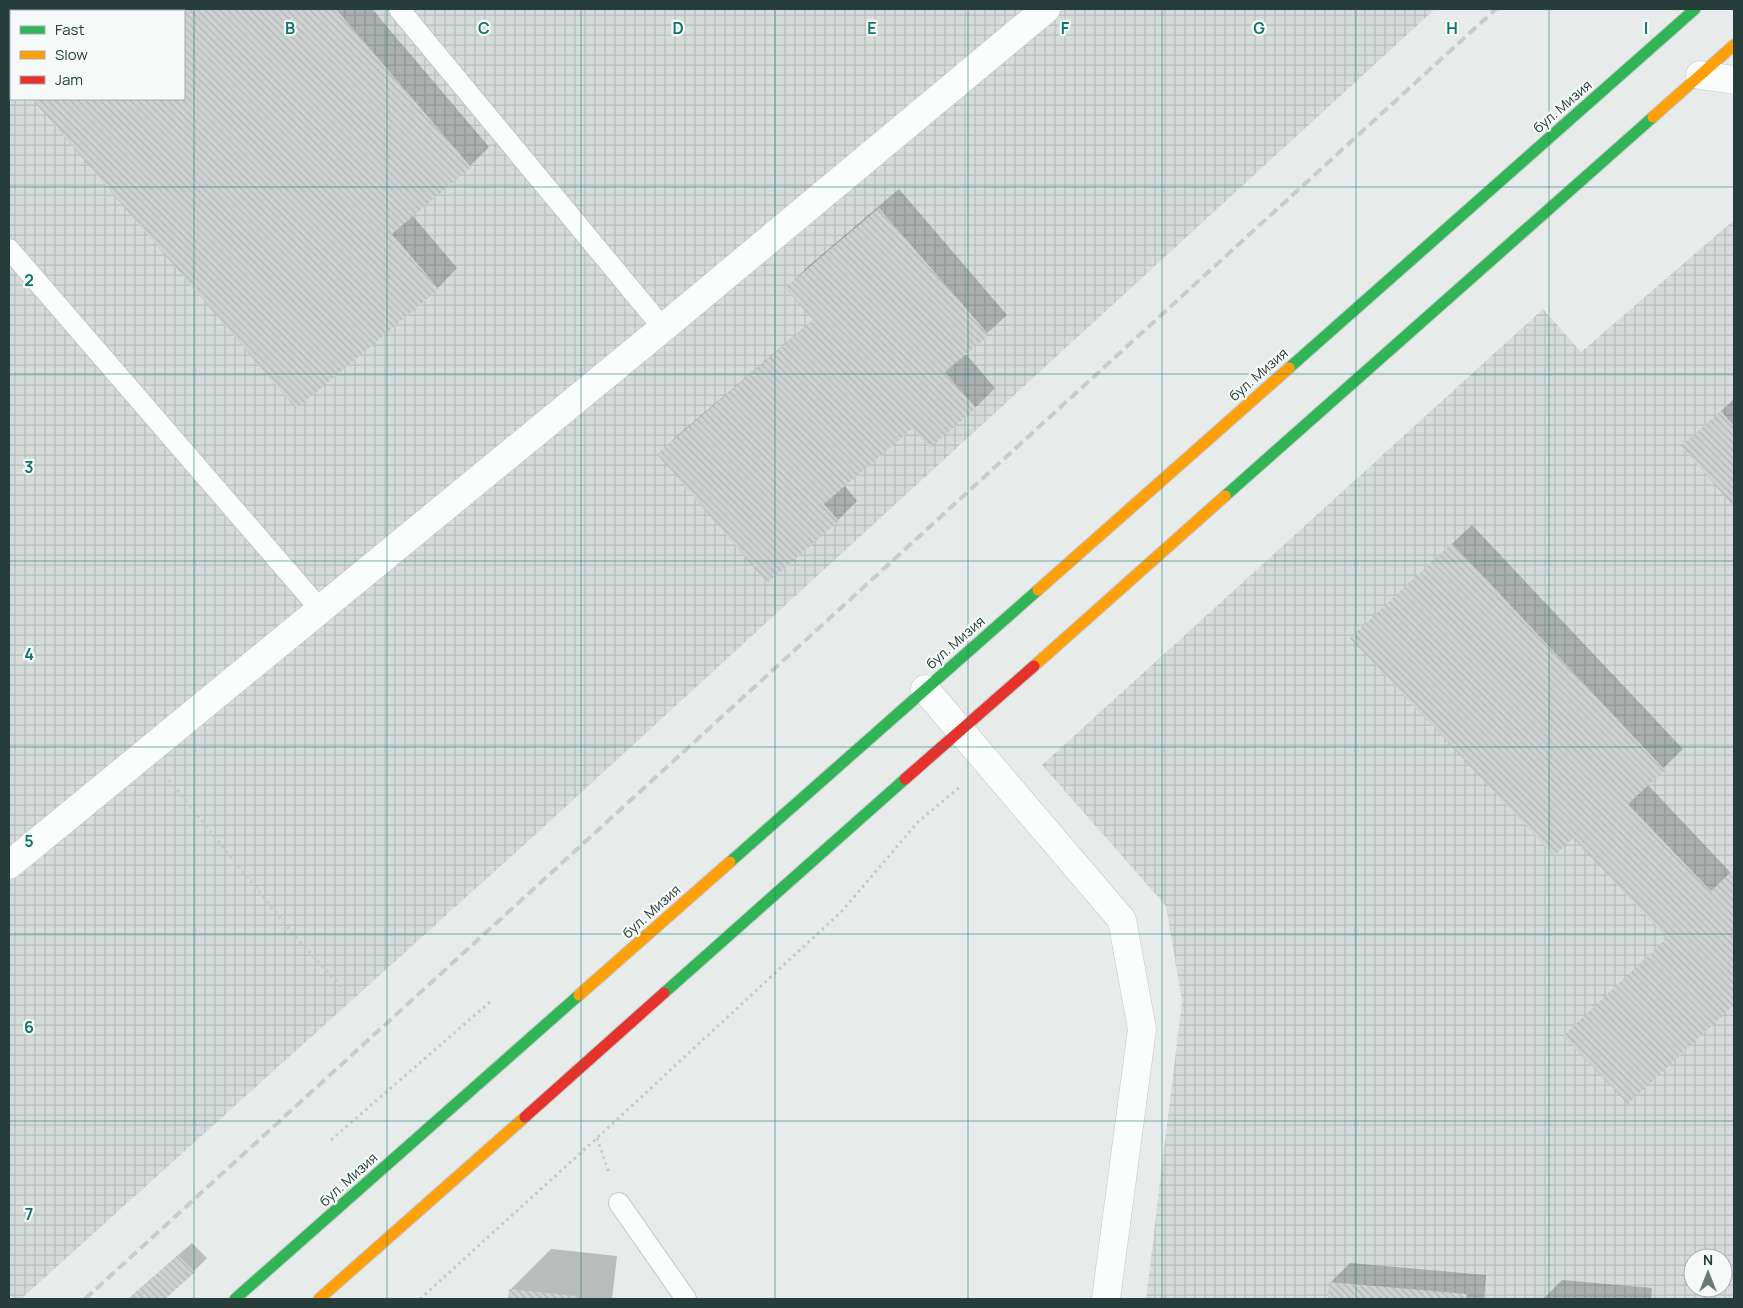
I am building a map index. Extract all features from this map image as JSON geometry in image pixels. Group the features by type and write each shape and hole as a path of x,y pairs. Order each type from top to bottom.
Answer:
{"street":[{"path":"9,865 663,328 1046,9"},
{"name":"бул. Мизия","path":"235,1299 1695,9"},
{"path":"319,1299 1734,45"},
{"path":"1700,75 1734,80"},
{"path":"925,689 1122,920 1142,1029 1106,1299"}],"lane":[{"path":"399,9 663,328"},
{"path":"9,249 320,609"},
{"path":"619,1203 686,1299"}],"path":[{"path":"146,752 294,935 343,989"},
{"path":"420,1299 842,911 918,822 988,763"},
{"path":"331,1140 491,1001"}],"shaded area":[{"path":"9,9 1435,9 536,834 21,1299 9,1299"},
{"path":"1734,220 1734,1299 1146,1299 1182,1001 1166,906 1042,765 1543,309 1581,352"}],"building":[{"path":"9,9 336,9 471,167 392,234 439,289 296,409 33,100 185,100 185,10 10,10 10,72"},
{"path":"879,208 989,335 945,372 976,408 930,448 913,428 824,504 839,521 767,583 657,454 813,320 785,288"},
{"path":"1721,411 1734,426 1734,507 1681,446"},
{"path":"1452,543 1665,770 1628,804 1711,891 1734,869 1734,1005 1628,1104 1563,1036 1667,938 1573,838 1554,856 1350,638"},
{"path":"178,1255 195,1272 165,1299 128,1299"},
{"path":"1329,1282 1467,1294 1466,1299 1328,1299"},
{"path":"509,1289 576,1296 576,1299 508,1299"}],"railway":[{"path":"85,1299 1496,9"}],"traffic: fast":[{"path":"1289,368 1695,9"},
{"path":"1225,496 1653,117"},
{"path":"730,862 1038,590"},
{"path":"664,993 905,779"},
{"path":"235,1299 579,995"}],"traffic: slow":[{"path":"1653,117 1734,45"},
{"path":"1038,590 1289,368"},
{"path":"1034,666 1225,496"},
{"path":"579,995 730,862"},
{"path":"319,1299 525,1117"}],"traffic: jam":[{"path":"905,779 1034,666"},
{"path":"525,1117 664,993"}]}
